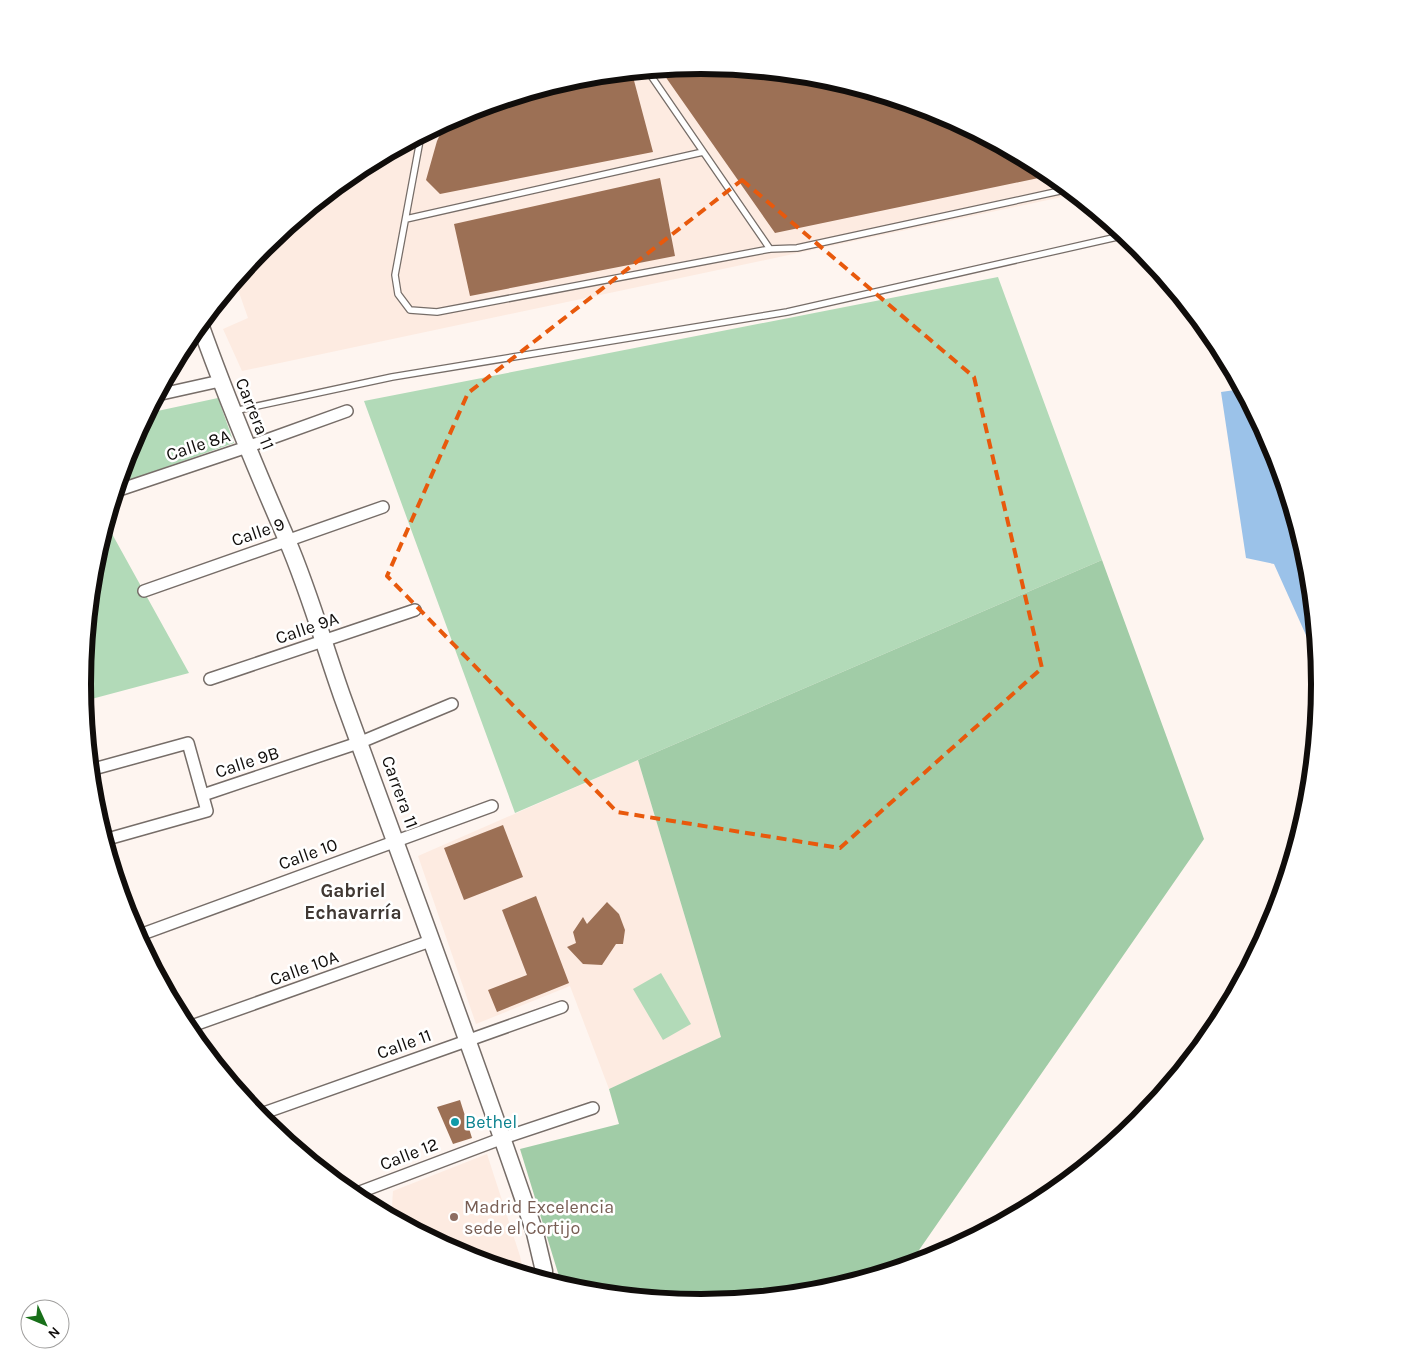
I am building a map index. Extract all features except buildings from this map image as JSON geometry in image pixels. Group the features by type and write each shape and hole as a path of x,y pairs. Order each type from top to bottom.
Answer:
{"street":[{"name":"Carrera 11","path":"203,333 247,448 287,540 433,940 535,1233 544,1274"},
{"path":"165,393 220,381"},
{"name":"Calle 8A","path":"123,489 247,448 347,411"},
{"name":"Calle 9","path":"144,591 383,507"},
{"name":"Calle 9A","path":"210,680 415,610"},
{"name":"Calle 9B","path":"111,838 207,811 203,795 361,742 452,704"},
{"path":"97,768 188,743 203,795"},
{"name":"Calle 10","path":"144,933 492,806"},
{"name":"Calle 10A","path":"195,1025 433,940"},
{"name":"Calle 11","path":"266,1112 562,1007"},
{"name":"Calle 12","path":"361,1191 503,1138 593,1108"}],"lane":[{"path":"651,76 770,249"},
{"path":"420,143 395,275 398,294 410,310 436,312 770,249 797,248 1060,191"},
{"path":"406,219 703,152"},
{"path":"234,411 392,377 787,312 1117,237"}],"highlighted area":[{"path":"742,180 974,377 1042,668 840,848 617,812 387,576 468,393"}],"shaded area":[{"path":"662,75 741,75 821,85 860,95 898,106 972,137 1041,177 1067,196 242,371 223,329 248,318 237,288 242,282 299,225 362,177 431,137 505,106 582,85 622,79"},
{"path":"638,760 721,1037 609,1089 570,986 476,1024 418,856"},
{"name":"Madrid Excelencia sede el Cortijo","path":"487,1154 523,1268 468,1249 399,1215 392,1206 393,1191"}],"green space":[{"path":"998,277 1102,560 515,813 364,401"},
{"path":"218,398 234,443 126,481 155,411"},
{"path":"111,531 189,673 91,699 92,645 96,605 102,565"},
{"path":"1102,560 1204,839 914,1257 821,1284 781,1290 702,1295 622,1290 582,1284 560,1278 520,1149 619,1124 609,1089 721,1037 638,760"},
{"path":"661,973 691,1024 663,1040 633,989"}],"water":[{"path":"1236,390 1266,451 1280,488 1301,565 1311,646 1274,564 1246,558 1221,392"}],"place":[{"name":"Bethel","path":"455,1122"},
{"name":"Madrid Excelencia sede el Cortijo","path":"454,1217"}],"district":[{"name":"Gabriel Echavarría","path":"353,901"}]}
